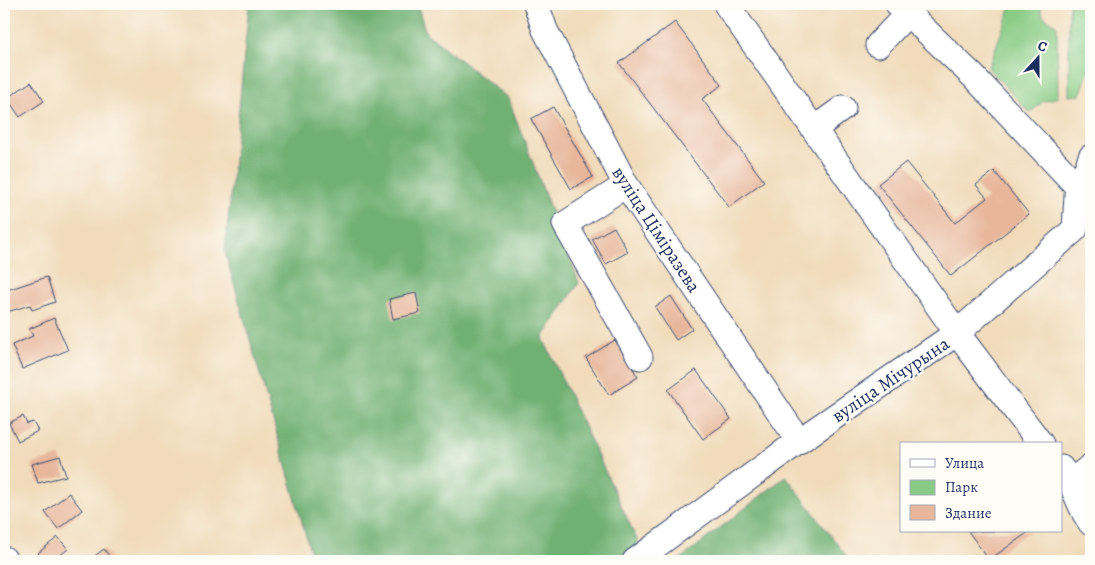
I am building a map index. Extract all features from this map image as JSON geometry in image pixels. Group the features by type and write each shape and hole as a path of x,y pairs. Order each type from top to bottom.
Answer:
{"street":[{"name":"вуліца Ціміразева","path":"536,4 545,30 626,185 799,441"},
{"path":"726,4 957,333 1039,442"},
{"path":"878,45 903,9 974,77 1079,188"},
{"path":"814,129 843,108"},
{"name":"вуліца Мічурына","path":"635,561 799,441 957,333 1083,230 1077,195 1091,157"},
{"path":"626,185 565,224 640,357"},
{"path":"1075,472 1083,513 1091,523"}],"green space":[{"path":"249,4 417,4 426,33 508,98 579,283 543,338 647,561 313,561 225,252"},
{"path":"1012,4 1039,4 1043,16 1057,26 1058,97 1042,102 1030,113 988,68"},
{"path":"1069,4 1091,4 1091,65 1080,95 1069,96"},
{"path":"786,476 850,561 678,561"}],"building":[{"path":"675,22 722,85 702,99 764,181 729,207 619,63"},
{"path":"31,82 44,101 20,117 7,98"},
{"path":"553,107 593,177 571,189 531,119"},
{"path":"906,162 955,223 987,198 976,185 994,171 1029,214 951,276 878,184"},
{"path":"614,227 628,252 606,264 592,239"},
{"path":"47,277 55,302 32,310 30,305 4,313 4,291"},
{"path":"416,293 420,313 393,319 389,299"},
{"path":"671,296 692,329 676,340 655,307"},
{"path":"54,318 68,350 22,369 12,345 33,336 29,329"},
{"path":"615,340 638,377 609,395 586,358"},
{"path":"696,370 731,419 703,439 668,390"},
{"path":"23,416 27,424 33,422 38,431 18,441 9,423"},
{"path":"60,456 66,476 38,483 32,464"},
{"path":"69,493 82,510 58,529 45,512"},
{"path":"969,532 1029,532 989,560"},
{"path":"58,537 68,549 53,561 45,561 38,553"},
{"path":"104,549 113,561 88,561"}]}
